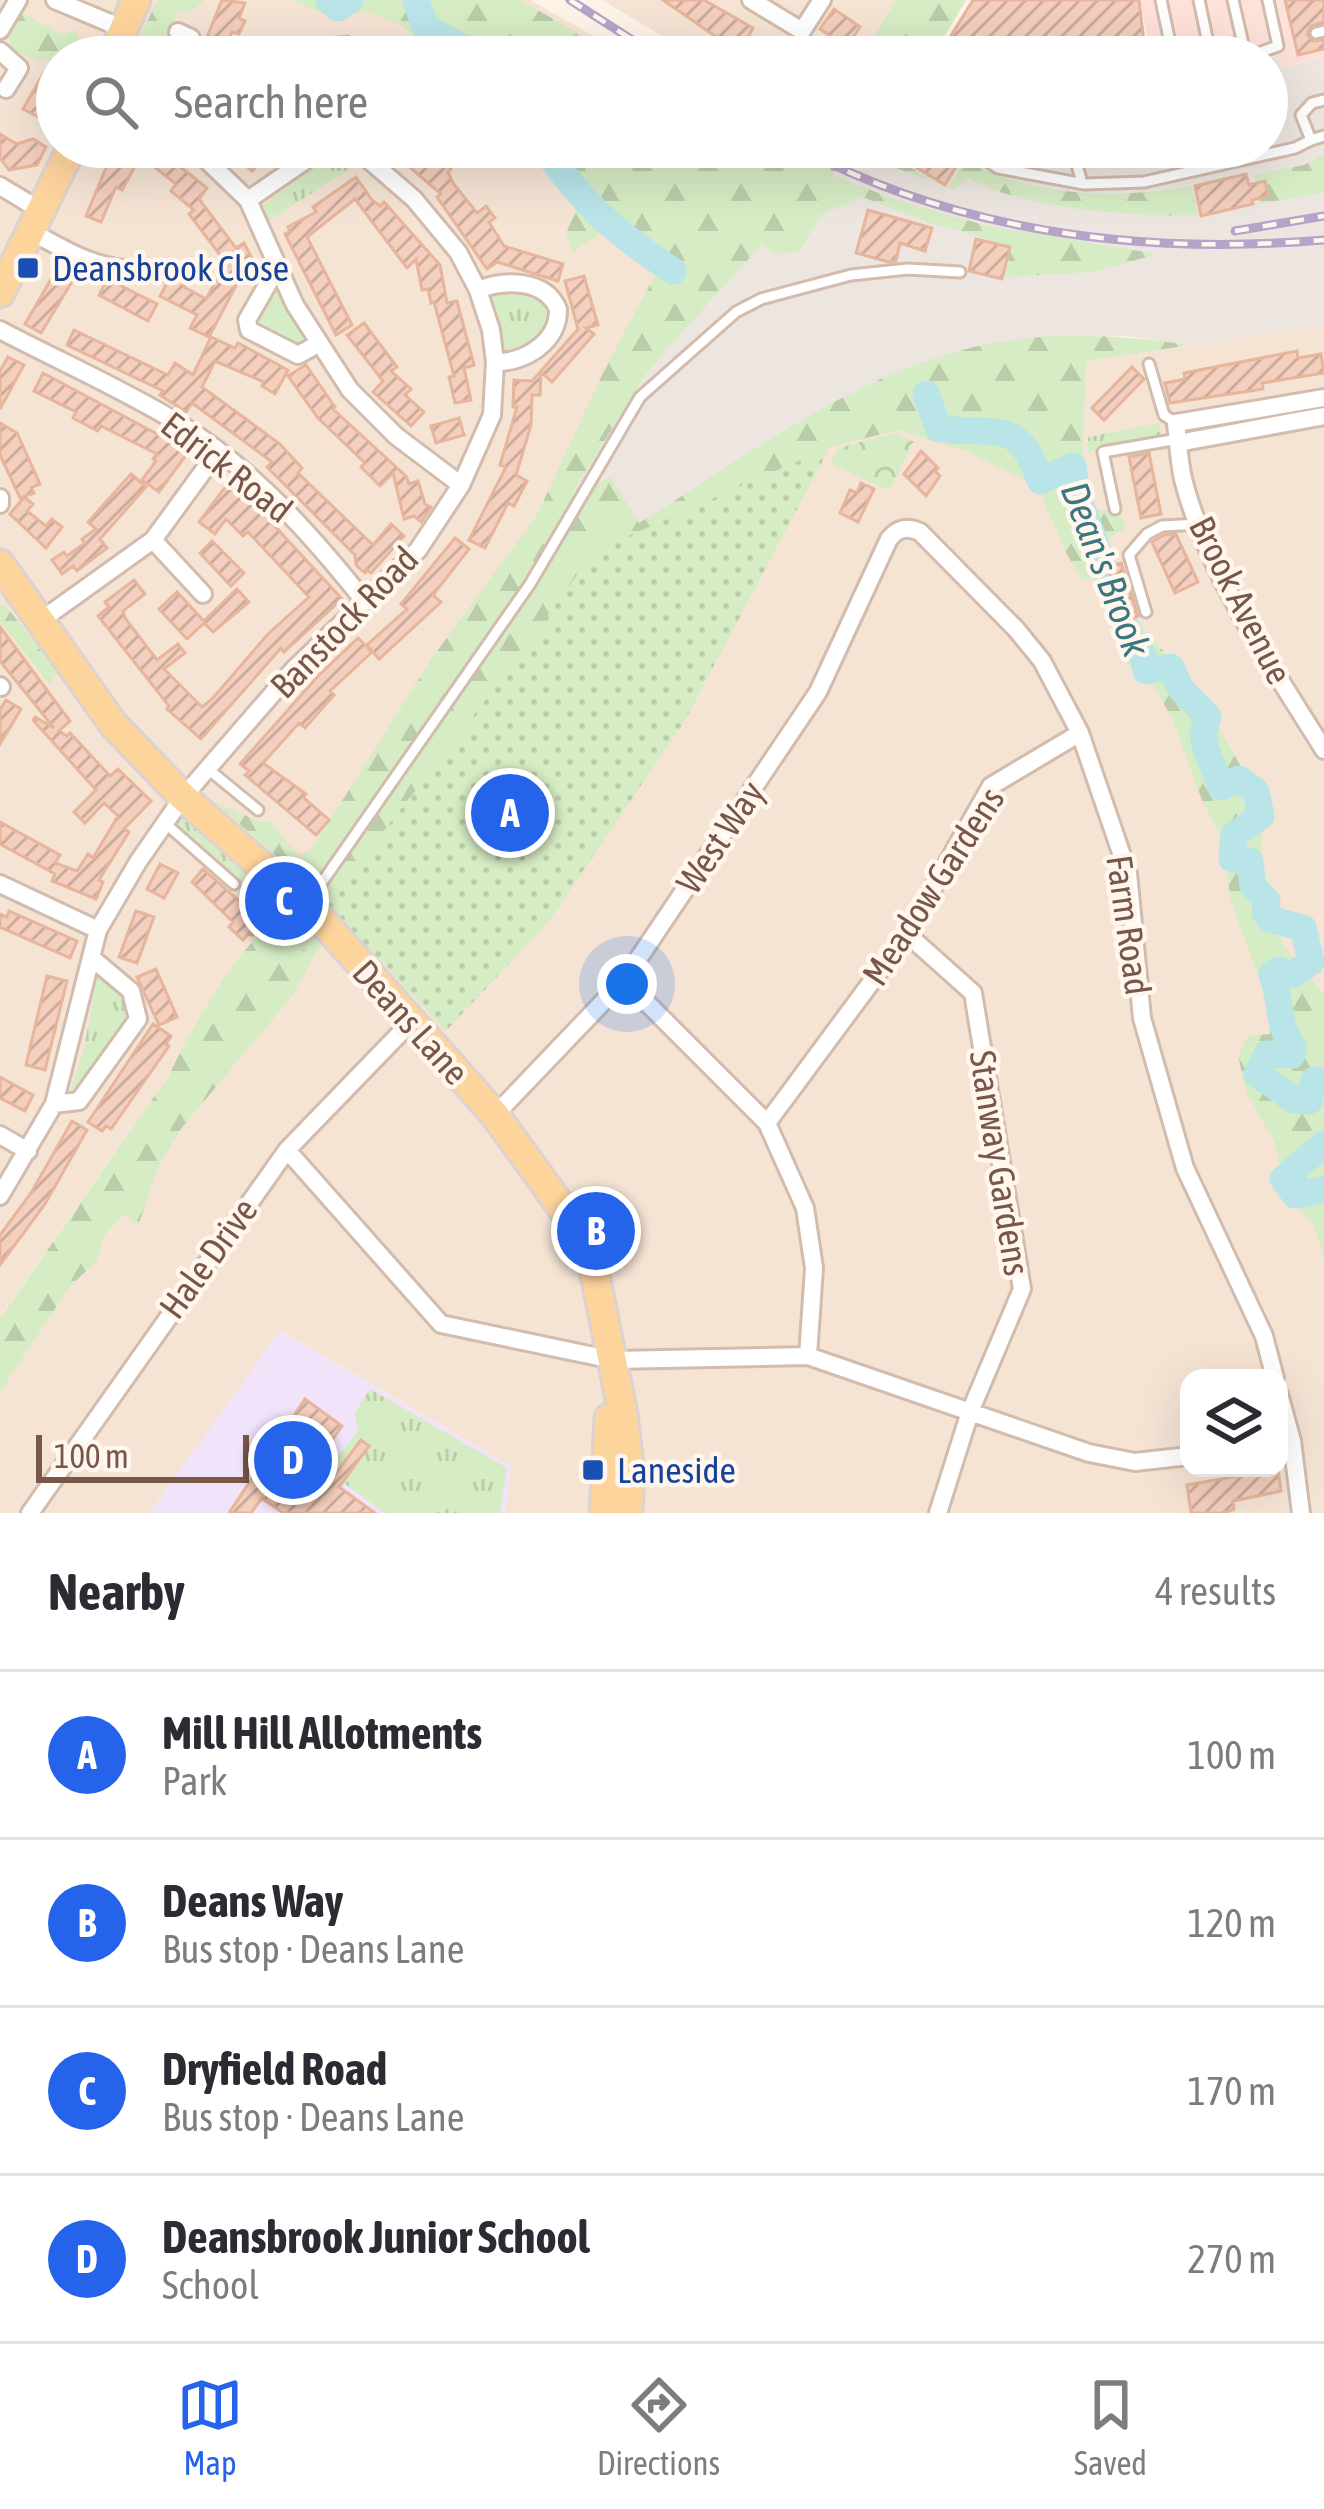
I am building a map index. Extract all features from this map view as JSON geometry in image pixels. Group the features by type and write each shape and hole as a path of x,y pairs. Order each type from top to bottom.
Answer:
{"main road":[{"path":"121,36 136,0"},
{"path":"0,293 62,168"},
{"name":"Deans Lane","path":"0,564 113,724 183,796 306,906 495,1115 589,1244 613,1360 629,1474 628,1513"},
{"name":"Deans Lane","path":"0,590 40,621"},
{"name":"Deans Lane","path":"604,1513 613,1360"}],"street":[{"path":"0,30 18,0"},
{"path":"55,0 124,29"},
{"path":"752,0 802,31 822,0"},
{"path":"178,32 187,36"},
{"path":"0,51 19,68 6,89"},
{"path":"215,168 248,200 318,344 350,389 396,436 461,485"},
{"path":"248,200 294,168"},
{"name":"Banstock Road","path":"98,930 183,796 294,669 418,550 461,485 492,415 495,362 478,290 458,252 414,199 378,168"},
{"path":"0,187 90,263 160,273"},
{"path":"278,268 247,320 249,330 298,356 318,344"},
{"path":"478,290 509,280 544,292 558,309 556,325 536,350 514,362 495,362"},
{"name":"Edrick Road","path":"0,330 179,424 218,451 314,538 365,602"},
{"path":"1177,435 1324,398"},
{"path":"1177,435 1324,416"},
{"name":"Brook Avenue","path":"1177,435 1183,477 1200,524 1247,628 1324,749"},
{"path":"40,621 153,540 218,451"},
{"name":"Farm Road","path":"901,529 920,532 1016,628 1042,661 1080,734 1128,873 1142,1018 1185,1168 1264,1336 1273,1369"},
{"name":"West Way","path":"495,1115 624,980 818,692 889,539 901,529"},
{"path":"153,540 202,594"},
{"name":"Meadow Gardens","path":"766,1123 907,934 991,785 1080,734"},
{"path":"0,884 98,930 54,1104 0,1196"},
{"name":"Stanway Gardens","path":"907,934 973,993 1022,1289 970,1412 938,1513"},
{"path":"54,1104 79,1100 138,1019 131,991 93,959"},
{"path":"624,980 766,1123 805,1208 814,1268 808,1356"},
{"name":"Hale Drive","path":"30,1513 286,1150 410,1023"},
{"path":"0,1135 28,1151"},
{"path":"286,1150 441,1324 613,1360 808,1356 1116,1460 1180,1457"},
{"path":"1288,1455 1301,1513"}],"lane":[{"path":"1162,0 1169,36"},
{"path":"1199,0 1207,36"},
{"path":"1233,0 1241,36"},
{"path":"1268,0 1276,36"},
{"path":"1311,140 1301,115 1312,103 1324,100"},
{"path":"1288,150 1324,136"},
{"path":"998,168 1082,183 1144,182 1204,168"},
{"path":"1078,168 1082,183"},
{"path":"306,906 530,584 640,397 736,312 761,299 851,275 908,269 960,272"},
{"path":"1114,508 1103,452 1177,435 1164,415 1149,364"},
{"path":"1146,612 1129,555 1162,526 1200,524"},
{"path":"208,769 258,810"},
{"path":"165,823 234,884"}],"shaded area":[{"path":"0,0 530,0 593,36 36,36 36,168 806,168 866,409 1082,489 1086,360 1324,325 1324,1513 505,1513 511,1466 281,1331 149,1513 0,1513 0,1370 315,928 305,905 170,1074 0,1317"},
{"path":"602,0 935,0 908,36 662,36"},
{"path":"1140,0 1324,0 1324,57 1288,66 1288,36 1148,36"},
{"path":"1324,57 1324,325 1190,345 1126,336 966,349 619,536 570,497 649,369 772,233 812,168 1288,168 1288,66"},
{"path":"280,1331 511,1466 505,1513 149,1513"}],"green space":[{"path":"157,0 205,0 191,11 177,13 167,36 141,36"},
{"path":"292,0 520,0 583,36 414,36 369,12 332,17"},
{"path":"896,0 966,0 945,36 874,36"},
{"path":"21,12 62,35 77,30 78,36 36,36 36,60 10,48 9,26"},
{"path":"1324,153 1324,192 1260,204 1254,175 1304,165"},
{"path":"313,168 351,168 268,221 260,207"},
{"path":"544,168 837,168 833,175 896,200 984,225 1157,254 1094,272 1005,277 1011,246 862,197 822,214 799,252 773,253 762,244 649,369 571,495 611,477 639,523 794,424 918,364 1018,339 1104,336 1190,345 1086,361 1082,489 1097,510 1120,511 1126,528 1104,540 1104,575 1082,580 1038,487 966,451 898,430 830,447 612,544 354,926 214,801 271,822 299,857 313,847 432,658 537,515 608,362 657,272 607,229 573,252 566,234 576,208"},
{"path":"896,168 912,168 939,184"},
{"path":"960,168 981,168 1020,182 1076,192 1133,193 1191,186 1198,215 1143,215 1048,204 967,178 955,190 948,187"},
{"path":"274,279 308,343 301,348 255,329 252,321"},
{"path":"512,285 552,305 553,320 526,352 505,358 489,289"},
{"path":"1159,423 1160,437 1088,452 1088,437"},
{"path":"895,433 914,442 889,491 830,463 839,448"},
{"path":"830,447 684,722 549,921 446,1031 327,904 505,675 594,551"},
{"path":"1114,603 1176,667 1237,760 1260,811 1263,886 1272,921 1288,951 1324,994 1324,1257 1313,1224 1288,1196 1274,1141 1246,1092 1238,1055 1248,1036 1270,1034 1271,1010 1231,902 1222,839 1203,803 1172,718 1153,685 1129,666 1111,627"},
{"path":"0,605 5,605 58,671 50,685 0,621"},
{"path":"182,816 324,944 315,954 289,944 282,923 175,824"},
{"path":"282,923 289,944 315,954 293,995 180,1130 158,1167 138,1226 125,1214 103,1237 97,1261 70,1286 0,1392 0,1318 170,1074 235,964 257,938"},
{"path":"98,971 126,993 133,1018 79,1091 69,1095 84,1049"},
{"path":"370,1389 507,1468 500,1513 385,1513 338,1479 334,1462 358,1431 355,1413"}],"building":[{"path":"222,0 245,3 239,34 207,36"},
{"path":"663,0 704,0 753,28 749,36 715,36"},
{"path":"973,0 1139,0 1143,36 951,36"},
{"path":"1285,0 1324,0 1324,22 1311,26 1307,34 1312,41 1324,40 1324,49 1298,55"},
{"path":"834,9 860,27 854,36 830,36 820,29"},
{"path":"36,86 36,116 23,109"},
{"path":"0,134 17,144 36,141 36,165 9,170 0,158"},
{"path":"106,168 134,168 122,190 116,187 101,222 86,216"},
{"path":"156,168 182,168 207,188 199,199 236,248 244,243 257,268 241,276 209,337 190,328 197,315 160,296 173,272 188,280 184,287 206,299 226,263 189,214 194,210 171,191 176,184"},
{"path":"411,168 450,168 453,183 477,213 486,206 495,218 489,222 504,246 563,264 558,281 497,262 487,269 437,197 441,194"},
{"path":"917,168 955,168 945,185"},
{"path":"1246,174 1249,185 1265,181 1268,196 1201,216 1195,186"},
{"path":"356,177 372,200 380,206 384,202 440,265 447,303 457,301 474,365 464,368 471,400 455,403 449,377 454,376 434,302 428,289 422,290 416,259 407,268 355,199 307,237 352,325 336,335 285,234"},
{"path":"868,210 932,228 925,251 900,243 896,261 889,262 856,253"},
{"path":"976,239 1010,247 1002,279 969,271"},
{"path":"61,262 79,270 41,333 25,324"},
{"path":"584,276 598,325 586,328 594,334 552,382 541,372 540,395 532,395 531,425 516,475 527,481 514,506 508,503 485,548 469,540 506,467 500,465 517,407 513,407 514,380 532,381 578,329 565,281"},
{"path":"107,279 157,304 148,321 99,295"},
{"path":"364,323 397,367 391,371 411,389 405,395 424,412 411,426 373,392 383,381 347,335"},
{"path":"74,330 168,375 175,363 193,375 211,337 235,348 238,343 288,370 275,394 262,386 264,382 215,361 202,387 280,444 302,468 298,473 373,545 391,524 404,536 371,573 365,573 356,565 355,555 267,467 272,462 192,403 186,412 160,395 163,391 67,345"},
{"path":"1297,351 1298,358 1321,354 1324,373 1262,383 1263,389 1170,403 1165,383 1185,379 1184,373"},
{"path":"8,357 24,365 0,409 0,371"},
{"path":"306,365 333,409 409,484 418,481 425,504 431,507 421,522 414,516 404,519 393,473 380,486 361,467 365,463 318,418 288,376"},
{"path":"1132,367 1144,379 1104,420 1092,408"},
{"path":"43,373 189,451 159,492 142,480 157,454 101,426 98,431 73,418 76,412 34,391"},
{"path":"459,418 464,435 436,443 431,426"},
{"path":"0,423 17,433 40,484 31,488 34,493 20,498 0,455"},
{"path":"921,451 940,476 926,496 904,474"},
{"path":"1149,453 1161,514 1141,518 1129,457"},
{"path":"131,474 146,487 100,539 107,548 77,571 73,566 62,574 52,560 85,543 82,539 96,529 88,522"},
{"path":"229,482 342,599 284,652 281,648 201,739 167,709 98,616 109,607 105,602 134,580 145,594 123,611 125,618 157,660 178,644 185,653 164,669 202,707 212,699 268,634 309,597 248,532 243,536 226,519 215,534 199,522"},
{"path":"861,483 874,489 858,522 840,513 850,490 857,493"},
{"path":"24,497 33,504 27,511 46,526 52,519 62,527 46,548 10,514"},
{"path":"1176,534 1198,582 1175,593 1152,542"},
{"path":"455,538 469,549 433,595 441,602 379,659 367,645 407,609 401,604"},
{"path":"212,541 244,573 231,586 200,553"},
{"path":"1121,563 1138,616 1126,620 1108,568"},
{"path":"237,589 249,602 213,632 204,623 187,639 159,609 177,592 204,621"},
{"path":"0,627 70,721 59,731 70,733 110,776 118,769 151,801 124,829 129,832 99,880 103,882 96,899 52,881 55,874 0,844 0,822 60,855 55,863 77,871 88,854 93,858 118,816 104,803 85,823 74,812 96,790 33,720 54,728 0,661"},
{"path":"358,638 372,652 330,691 334,695 305,728 299,723 263,763 306,794 303,797 329,820 316,835 245,775 249,771 240,764"},
{"path":"6,700 21,709 0,744 0,710"},
{"path":"160,864 178,873 164,898 147,889"},
{"path":"203,869 263,922 252,935 243,940 229,927 233,922 192,882"},
{"path":"9,911 77,941 70,958 0,927 0,914 7,917"},
{"path":"136,911 154,917 137,963 119,957"},
{"path":"156,969 177,1017 159,1025 137,977"},
{"path":"47,976 67,981 45,1070 26,1065"},
{"path":"153,1024 171,1036 169,1046 111,1129 106,1126 102,1131 88,1122"},
{"path":"0,1077 33,1095 25,1111 0,1098"},
{"path":"72,1121 87,1130 45,1204 0,1265 0,1235 31,1193"},
{"path":"305,1399 342,1426 312,1468 330,1481 361,1440 369,1446 339,1487 375,1513 283,1513 262,1498 251,1513 229,1513"},
{"path":"1232,1477 1279,1477 1281,1491 1233,1501 1234,1509 1224,1513 1191,1513 1187,1485"}],"waterway":[{"name":"Dean's Brook","path":"329,0 338,8 350,0"},
{"name":"Dean's Brook","path":"416,0 425,27 442,36"},
{"name":"Dean's Brook","path":"559,168 601,216 673,271"},
{"name":"Dean's Brook","path":"926,394 939,429 991,431 1015,438 1040,481 1073,466 1077,494 1146,671 1171,667 1180,688 1208,717 1205,744 1221,787 1239,779 1256,791 1261,816 1234,835 1232,859 1250,861 1253,886 1267,901 1269,919 1303,928 1311,962 1292,975 1278,970 1272,974 1292,1055 1267,1054 1257,1074 1294,1100 1309,1101 1314,1080 1324,1081"},
{"name":"Dean's Brook","path":"1324,1144 1283,1179 1295,1195 1324,1189"}],"railway":[{"path":"570,0 626,36"},
{"path":"842,168 923,200 1054,231 1188,244 1324,240"},
{"path":"1235,231 1324,216"}],"place":[{"name":"Deansbrook Close","path":"28,268"},
{"name":"Mill Hill Allotments","path":"510,813"},
{"name":"Dryfield Road","path":"284,901"},
{"name":"Deans Way","path":"596,1231"},
{"name":"Deansbrook Junior School","path":"293,1460"},
{"name":"Laneside","path":"593,1470"}]}
